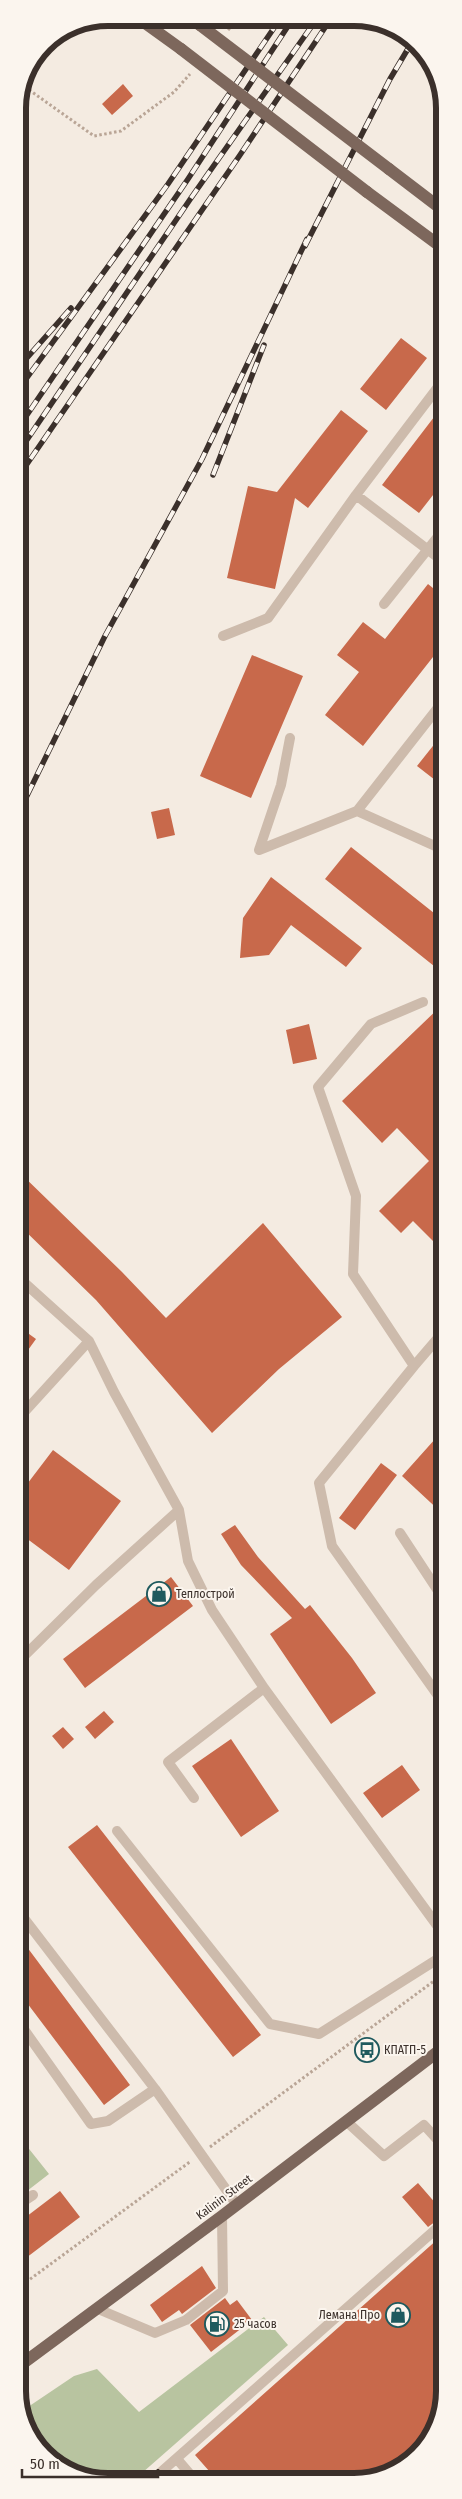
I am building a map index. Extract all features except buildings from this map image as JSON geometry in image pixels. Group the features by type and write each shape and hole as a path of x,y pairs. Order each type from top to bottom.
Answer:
{"main road":[{"path":"149,26 436,243"},
{"path":"200,26 436,205"},
{"name":"Kalinin Street","path":"26,2360 98,2309 237,2205 436,2052"}],"lane":[{"path":"223,636 268,618 356,495 436,390"},
{"path":"356,495 436,556"},
{"path":"384,604 436,539"},
{"path":"290,738 281,785 259,850 357,811 436,710"},
{"path":"357,811 436,843"},
{"path":"414,1366 353,1274 356,1196 318,1086 371,1024 423,1002"},
{"path":"26,1284 89,1341 114,1392 179,1510 188,1561 212,1610 264,1688 436,1924"},
{"path":"436,1340 319,1483 332,1546 436,1693"},
{"path":"26,1411 89,1341"},
{"path":"26,1654 96,1585 179,1510"},
{"path":"400,1533 436,1588"},
{"path":"194,1798 168,1762 264,1688"},
{"path":"117,1831 270,2024 319,2034 436,1960"},
{"path":"26,1921 155,2089 237,2205"},
{"path":"26,2032 91,2124 108,2121 155,2089"},
{"path":"346,2121 384,2156 424,2125 436,2138"},
{"path":"26,2200 33,2195"},
{"path":"98,2309 155,2333 186,2320 223,2291 222,2216"},
{"path":"160,2473 436,2229"},
{"path":"176,2458 189,2473"}],"path":[{"path":"225,34 232,26"},
{"path":"29,90 94,136 121,131 174,92 193,70"},
{"path":"26,2282 436,1979"}],"green space":[{"path":"26,2145 49,2174 26,2192"},
{"path":"264,2317 288,2345 142,2473 92,2471 67,2462 47,2445 37,2432 28,2407 74,2376 97,2369 139,2412"}],"railway":[{"path":"26,379 168,184 275,26"},
{"path":"26,416 188,179 288,26"},
{"path":"26,441 191,198 312,26"},
{"path":"26,465 240,155 326,26"},
{"path":"305,246 390,79 409,48"},
{"path":"26,798 105,636 202,459 307,239"},
{"path":"26,359 71,308"},
{"path":"213,475 264,345"}],"place":[{"name":"Теплострой","path":"159,1594"},
{"name":"КПАТП-5","path":"367,2050"},
{"name":"Лемана Про","path":"398,2315"},
{"name":"25 часов","path":"217,2324"}]}
